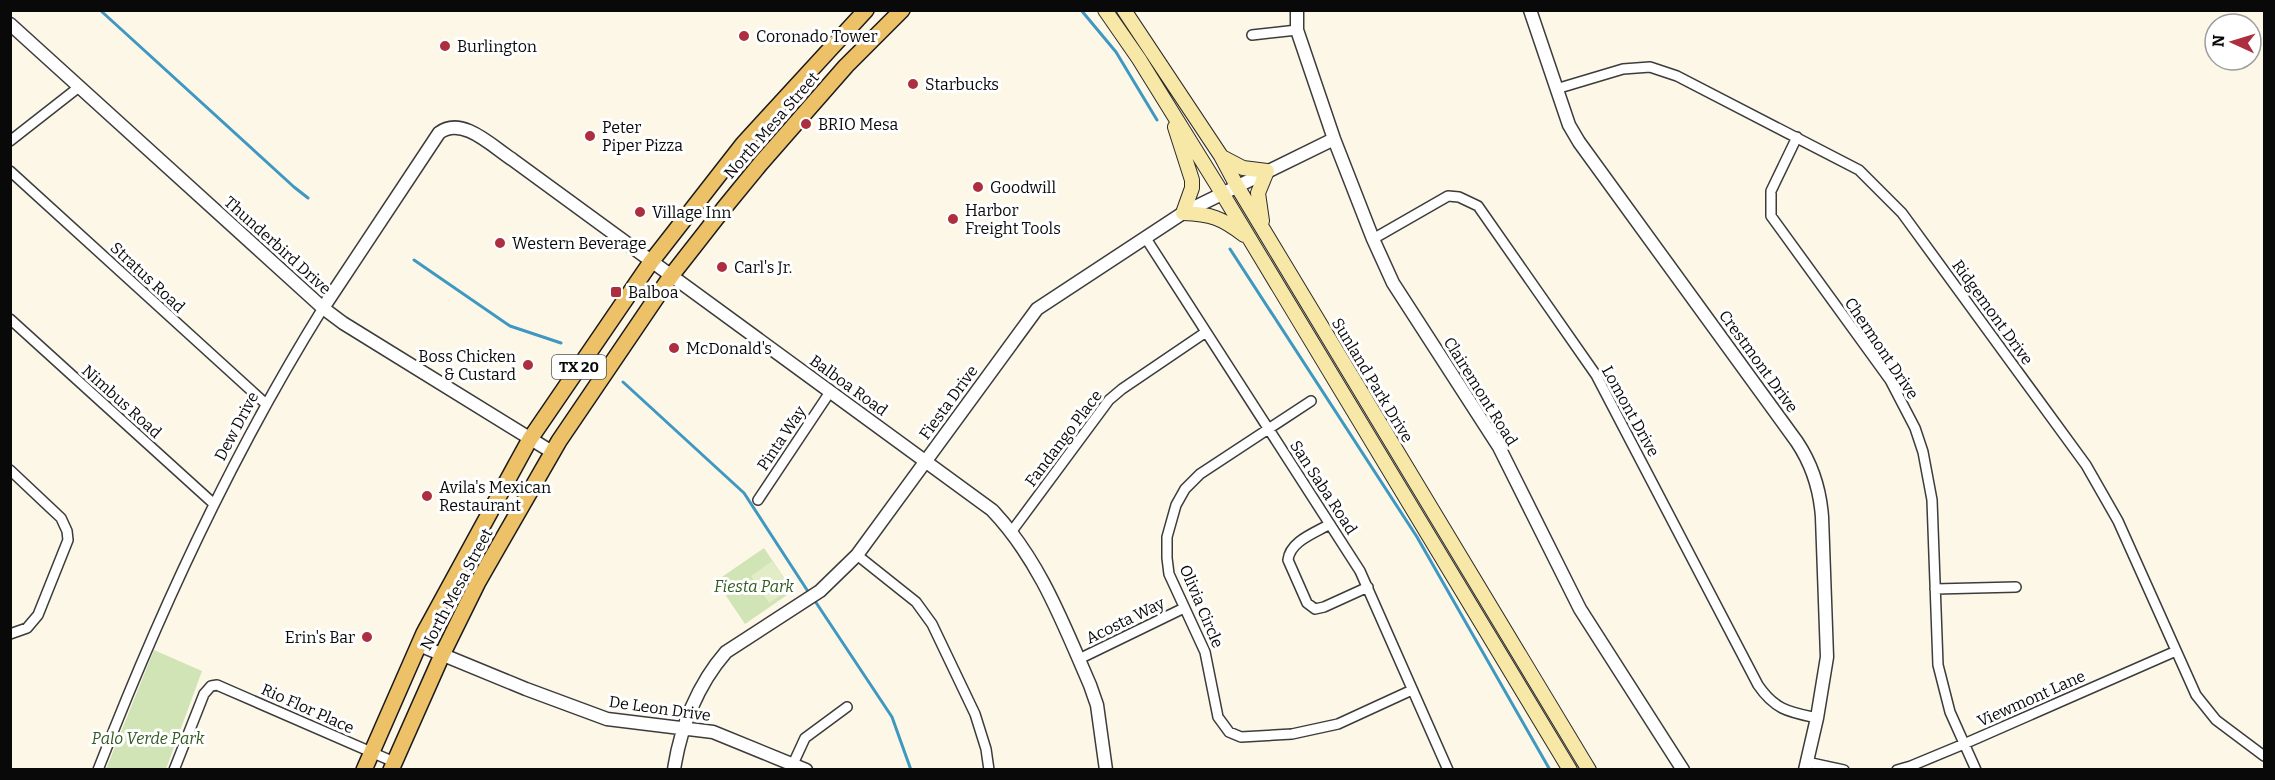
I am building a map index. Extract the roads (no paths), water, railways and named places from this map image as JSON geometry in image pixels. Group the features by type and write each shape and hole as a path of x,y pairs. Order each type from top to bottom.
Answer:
{"main road":[{"name":"North Mesa Street","path":"364,770 419,645 467,552 530,439 651,262 742,144 866,10"},
{"name":"Sunland Park Drive","path":"1105,10 1170,108 1251,240 1570,770"},
{"name":"North Mesa Street","path":"392,766 478,582 552,452 670,276 761,163 896,12"},
{"path":"1116,25 1126,13"},
{"name":"Sunland Park Drive","path":"1126,13 1221,156 1589,770"},
{"path":"1170,108 1192,180 1192,188 1183,213 1215,216 1251,240"},
{"path":"742,144 761,163"},
{"path":"1221,156 1244,168 1267,171 1258,192 1263,228"}],"street":[{"name":"Clairemont Road","path":"1296,10 1297,30 1334,139 1373,239 1394,284 1499,447 1580,609 1683,770"},
{"name":"Crestmont Drive","path":"1530,10 1569,125 1579,142 1797,442 1815,474 1821,495 1827,657 1806,766"},
{"name":"Thunderbird Drive","path":"10,24 323,308 552,452"},
{"path":"1252,34 1297,30"},
{"name":"Ridgemont Drive","path":"1556,89 1623,69 1650,67 1677,76 1859,170 1902,213 2086,465 2118,521 2196,695 2216,720 2265,756"},
{"path":"10,141 79,87"},
{"name":"Dew Drive","path":"98,770 144,656 214,504 266,404 323,308 439,133 450,126"},
{"name":"Balboa Road","path":"450,126 460,127 503,153 992,510 1012,531 1029,555 1079,659 1097,705 1106,770"},
{"name":"Chermont Drive","path":"1797,137 1771,191 1772,216 1890,381 1915,428 1923,452 1932,500 1938,665 1950,712 1976,770"},
{"name":"Fiesta Drive","path":"674,770 683,727 716,664 726,652 816,593 836,577 857,555 1037,309 1183,213 1334,139"},
{"name":"Stratus Road","path":"10,171 266,404"},
{"name":"Lomont Drive","path":"1373,239 1448,196 1459,197 1478,206 1596,375 1758,685 1775,705 1788,712 1817,718"},
{"name":"San Saba Road","path":"1145,237 1360,571 1448,770"},
{"name":"Nimbus Road","path":"10,319 214,504"},
{"name":"Fandango Place","path":"1012,531 1109,400 1206,332"},
{"name":"Pinta Way","path":"758,500 830,392"},
{"name":"Olivia Circle","path":"1311,401 1200,474 1185,489 1176,505 1167,537 1169,574 1205,652 1218,717 1229,732 1241,737 1292,734 1338,724 1412,690"},
{"path":"10,470 61,518 68,540 38,615 27,628 10,634"},
{"path":"1330,524 1293,546 1288,552 1288,560 1307,603 1315,609 1324,607 1368,587"},
{"path":"857,555 916,602 932,624 975,714 986,748 989,770"},
{"path":"1935,589 2016,587"},
{"name":"Acosta Way","path":"1079,659 1184,608"},
{"name":"De Leon Drive","path":"419,645 607,719 713,732 806,770"},
{"name":"Viewmont Lane","path":"1897,770 1964,744 2176,651"},
{"name":"Rio Flor Place","path":"174,770 204,694 211,686 222,686 371,752 392,766"},
{"path":"793,764 806,738 847,708"},
{"path":"1806,766 1844,770"}],"waterway":[{"path":"100,10 308,198"},
{"path":"1081,10 1116,52 1157,120"},
{"path":"1230,249 1417,537 1550,770"},
{"path":"414,260 510,326 561,343"},
{"path":"623,382 744,493 809,593"},
{"path":"813,598 892,717 911,770"}],"place":[{"name":"Coronado Tower","path":"744,36"},
{"name":"Burlington","path":"445,46"},
{"name":"Starbucks","path":"913,84"},
{"name":"BRIO Mesa","path":"806,124"},
{"name":"Peter Piper Pizza","path":"590,136"},
{"name":"Goodwill","path":"978,187"},
{"name":"Village Inn","path":"640,212"},
{"name":"Harbor Freight Tools","path":"953,219"},
{"name":"Western Beverage","path":"500,243"},
{"name":"Carl's Jr.","path":"722,267"},
{"name":"Balboa","path":"616,292"},
{"name":"McDonald's","path":"674,348"},
{"name":"Boss Chicken & Custard","path":"528,365"},
{"name":"Avila's Mexican Restaurant","path":"427,496"},
{"name":"Erin's Bar","path":"367,637"}],"park label":[{"name":"Fiesta Park","path":"754,586"},
{"name":"Palo Verde Park","path":"148,738"}]}
